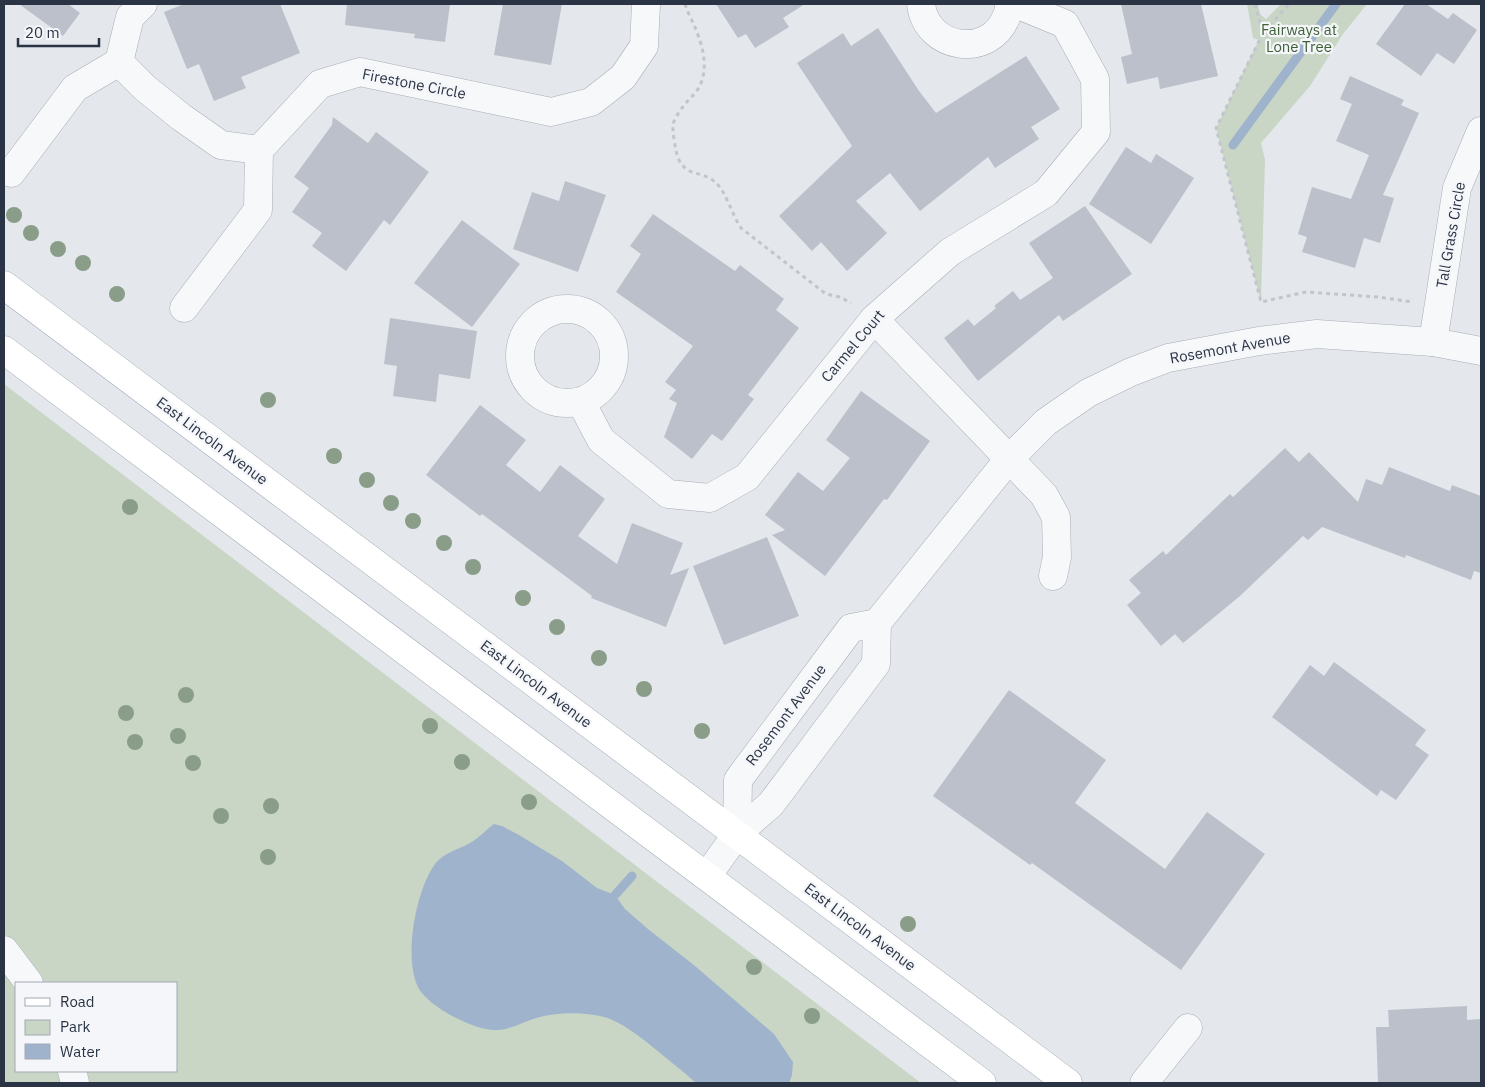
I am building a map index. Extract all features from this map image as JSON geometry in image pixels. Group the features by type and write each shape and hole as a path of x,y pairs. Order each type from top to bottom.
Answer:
{"main road":[{"name":"East Lincoln Avenue","path":"4,285 1068,1083"},
{"path":"4,350 982,1083"}],"street":[{"path":"11,173 75,88 119,62 130,17 143,4"},
{"name":"Firestone Circle","path":"259,150 320,84 360,72 551,112 591,102 623,77 644,46 646,4"},
{"path":"921,4 927,24 937,35 949,42 963,45 977,43 990,37 1000,28 1007,15 1009,4"},
{"name":"Carmel Court","path":"581,402 601,440 668,494 710,498 747,477 874,319 950,252 1046,193 1096,132 1095,79 1065,24 1016,4"},
{"path":"119,62 181,117 221,145 259,150 258,210 184,308"},
{"name":"Tall Grass Circle","path":"1433,342 1457,188 1481,131"},
{"path":"874,319 1008,460 1044,495 1056,517 1057,556 1053,576"},
{"name":"Rosemont Avenue","path":"737,834 738,780 851,628 877,623 1008,460 1046,422 1088,393 1130,372 1168,358 1259,341 1317,334 1433,342 1481,351"},
{"path":"707,876 737,834 771,804 876,664 877,623"},
{"path":"4,950 28,982"},
{"path":"1144,1083 1188,1028"}],"path":[{"path":"685,4 702,46 704,62 702,81 693,96 682,107 673,125 675,147 683,167 693,174 706,176 714,180 721,188 734,219 741,228 826,294 847,300 874,319"},
{"path":"1255,4 1263,33"},
{"path":"1289,4 1263,33 1216,128 1262,302 1306,292 1378,297 1438,306"}],"green space":[{"name":"Fairways at Lone Tree","path":"1247,4 1258,4 1260,14 1266,19 1281,4 1367,4 1343,34 1310,86 1261,143 1265,160 1261,302 1216,128 1259,40 1253,38"},
{"path":"4,384 921,1083 4,1083"}],"water":[{"path":"494,824 519,835 562,861 597,888 615,895 625,909 774,1034 793,1062 789,1083 696,1083 632,1031 613,1020 596,1015 580,1013 556,1014 540,1017 505,1029 493,1030 461,1021 429,1000 417,985 413,972 412,957 414,923 422,890 428,875 439,860 473,841"}],"building":[{"path":"19,4 68,4 80,13 63,36"},
{"path":"184,4 280,4 300,53 241,77 246,88 214,101 199,64 187,69 164,12"},
{"path":"347,4 450,4 445,42 414,38 415,34 345,25"},
{"path":"503,4 562,4 551,65 494,55"},
{"path":"716,4 805,4 783,18 789,27 755,48 746,34 738,38"},
{"path":"1121,4 1201,4 1218,76 1160,89 1158,77 1127,84 1121,57 1132,54"},
{"path":"1405,4 1426,4 1448,19 1453,13 1477,30 1454,64 1437,53 1421,76 1376,44"},
{"path":"878,28 919,91 936,113 1026,56 1060,109 1031,127 1039,139 995,168 988,157 920,211 890,173 856,201 887,233 847,271 821,242 812,251 779,216 852,146 797,63 843,33 851,46"},
{"path":"1350,76 1404,100 1401,105 1419,113 1383,195 1394,198 1380,243 1364,238 1355,268 1302,252 1307,237 1298,234 1312,187 1351,199 1369,155 1336,141 1352,104 1340,99"},
{"path":"333,117 368,143 376,132 429,172 390,225 384,220 346,271 312,246 322,233 292,212 309,188 294,177 332,125"},
{"path":"1126,147 1151,163 1156,154 1194,178 1151,244 1089,204"},
{"path":"565,181 606,195 578,272 513,249 532,192 559,201"},
{"path":"1085,206 1132,274 1063,321 1059,315 978,381 944,338 968,319 974,326 996,308 994,306 1013,291 1020,300 1053,278 1029,243"},
{"path":"653,214 735,271 740,265 784,299 776,310 799,328 748,395 754,399 722,441 712,434 692,459 664,437 677,403 669,399 676,390 665,382 693,346 616,292 641,254 630,246"},
{"path":"462,220 520,264 472,327 414,283"},
{"path":"390,318 477,331 470,379 439,374 436,402 393,396 397,366 384,364"},
{"path":"861,391 930,441 887,500 884,499 825,576 772,535 785,530 765,515 798,472 823,491 850,458 826,440"},
{"path":"480,405 526,440 506,465 540,492 560,465 605,499 578,536 617,564 632,523 683,543 670,575 689,568 666,627 591,598 592,596 482,514 480,516 426,475"},
{"path":"1285,448 1299,462 1309,452 1358,502 1366,479 1382,485 1389,467 1450,491 1452,485 1481,496 1481,573 1474,571 1471,580 1406,555 1405,558 1322,527 1308,540 1303,536 1240,596 1183,643 1175,634 1161,646 1127,605 1141,593 1129,580 1163,551 1166,555 1230,494 1233,497"},
{"path":"767,537 799,616 724,645 693,566"},
{"path":"1334,662 1426,730 1415,745 1429,755 1396,800 1381,790 1377,796 1272,717 1310,665 1324,676"},
{"path":"1009,690 1106,760 1075,803 1165,869 1207,812 1265,854 1181,970 1032,863 1030,865 933,796"},
{"path":"1467,1006 1467,1020 1481,1019 1481,1082 1378,1083 1376,1027 1389,1027 1388,1010"}],"waterway":[{"path":"1233,145 1336,4"},
{"path":"615,895 632,876"}]}
